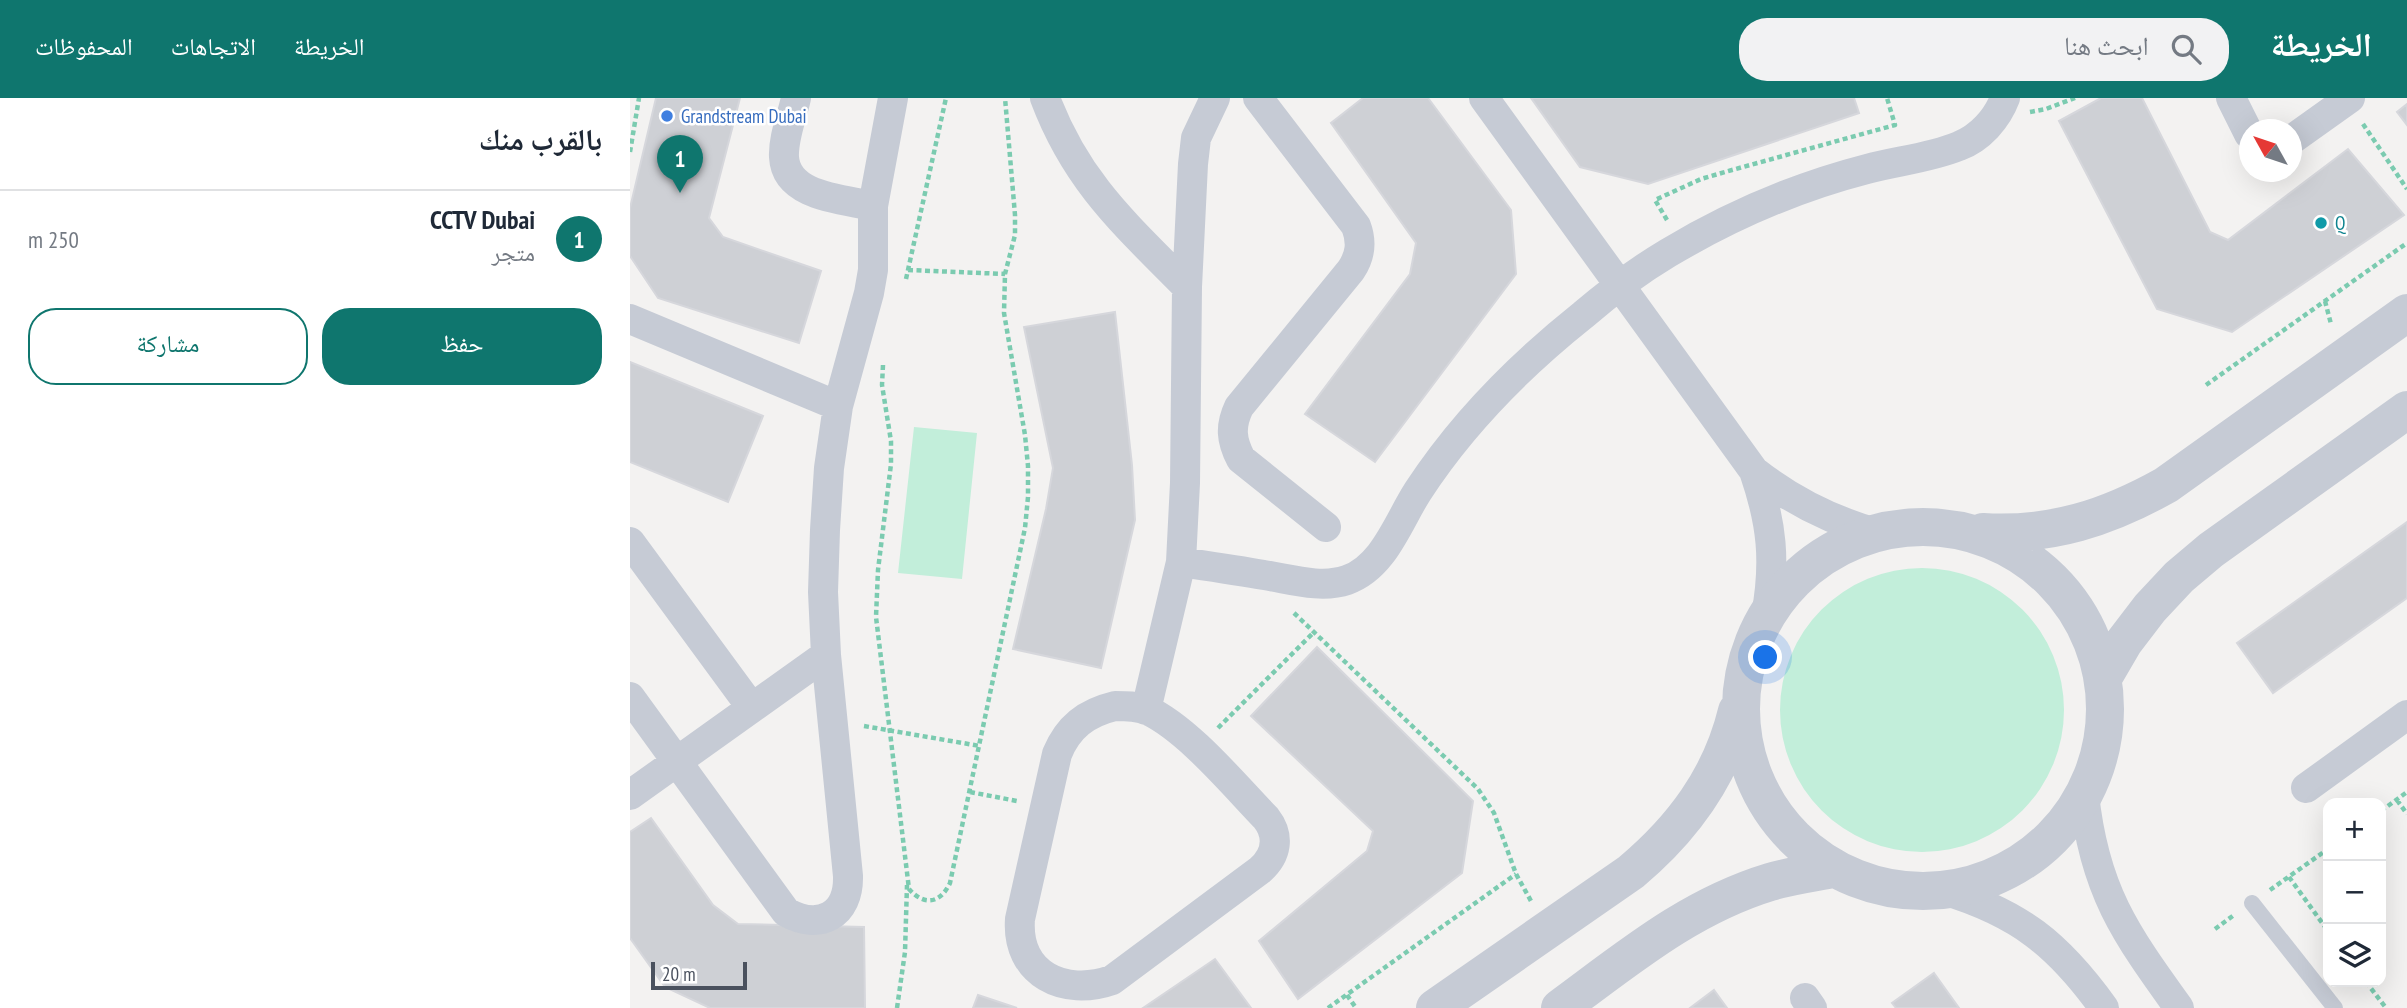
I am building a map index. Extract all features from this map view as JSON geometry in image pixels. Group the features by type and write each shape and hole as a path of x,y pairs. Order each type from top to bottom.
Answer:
{"street":[{"path":"796,98 784,159 787,171 794,181 804,189 873,206"},
{"path":"630,697 786,912 810,921 823,919 834,913 849,892 826,654 823,592 825,530 838,406 873,270 873,206 892,98"},
{"path":"1045,98 1070,155 1090,184 1112,211 1187,287"},
{"path":"1146,710 1181,562 1186,470 1187,287 1196,138 1215,98"},
{"path":"1258,98 1356,226 1360,248 1358,260 1352,270 1239,407 1233,419 1232,433 1241,459 1326,527"},
{"path":"1484,98 1754,471 1799,503 1849,526 1876,533"},
{"path":"1181,562 1318,584 1360,575 1381,555 1431,471 1483,405 1543,347 1619,285 1681,245 1762,205 1866,169 1959,146 1984,130 2005,98"},
{"path":"2231,98 2242,119"},
{"path":"2302,131 2348,99"},
{"path":"1964,531 2035,532 2103,516 2136,502 2166,485 2407,313"},
{"path":"630,319 838,406"},
{"path":"2103,678 2124,642 2150,608 2179,577 2211,550 2407,410"},
{"path":"1754,471 1769,519 1772,543 1773,568 1766,616"},
{"path":"1435,1008 1631,872 1658,849 1682,823 1703,794 1719,763 1732,730 1745,668 1766,616 1800,575 1842,546 1876,533 1911,527 1947,528 1993,540 2021,554 2052,580 2083,620 2103,678 2105,718 2098,757 2084,794 2068,819 2048,841 2025,860 2000,875 1943,891 1914,892 1858,880 1833,869 1799,844 1772,813 1753,777 1742,737 1741,696"},
{"path":"630,542 752,708"},
{"path":"630,795 826,654"},
{"path":"1115,705 1146,710 1167,722 1198,748 1272,825 1276,845 1273,855 1260,870 1112,980 1098,986 1082,987 1052,980 1029,960 1021,947 1019,934 1020,919 1057,754 1063,740 1072,727 1085,716 1115,705"},
{"path":"2306,788 2407,715"},
{"path":"2084,794 2087,828 2106,892 2120,923 2179,1008"},
{"path":"1560,1008 1678,922 1719,901 1771,881 1833,869"},
{"path":"1943,891 1989,906 2031,930 2068,962 2104,1008"}],"lane":[{"path":"2252,903 2335,1008"}],"path":[{"path":"630,152 639,98"},
{"path":"905,282 946,98"},
{"path":"883,363 882,385 891,441 891,464 878,570 876,617 907,877 909,888 916,897 926,901 936,900 945,893 950,883 1025,528 1028,498 1025,435 1005,332 1003,293 1016,215 1005,98"},
{"path":"1681,245 1656,200 1732,170 1895,125 1887,98"},
{"path":"2348,99 2407,189"},
{"path":"2206,385 2407,243"},
{"path":"908,270 1006,274"},
{"path":"1253,573 1478,789 1494,813 1516,874 1531,902 1550,928"},
{"path":"1198,748 1314,632"},
{"path":"833,721 980,746"},
{"path":"970,792 1045,807"},
{"path":"2386,808 2407,792"},
{"path":"2397,800 2407,814"},
{"path":"1328,1008 1516,874"},
{"path":"897,1008 905,952 907,877"},
{"path":"2288,877 2323,924"},
{"path":"2370,987 2386,1008"},
{"path":"1347,995 1356,1008"}],"green space":[{"path":"914,427 977,433 962,579 898,573"},
{"path":"1922,568 1950,571 1976,579 2001,592 2023,609 2040,631 2053,656 2061,682 2064,710 2061,738 2053,764 2040,789 2023,811 2001,828 1976,841 1950,849 1922,852 1894,849 1868,841 1843,828 1821,811 1804,789 1791,764 1783,738 1780,710 1783,682 1791,656 1804,631 1821,609 1843,592 1868,579 1894,571"}],"building":[{"path":"656,98 740,98 709,218 723,237 821,271 799,343 658,298 630,256 630,208"},
{"path":"1363,98 1428,98 1511,210 1516,274 1375,462 1305,414 1410,274 1416,243 1331,123"},
{"path":"1531,98 1854,98 1859,113 1648,184 1580,167"},
{"name":"Q","path":"2101,98 2142,98 2210,232 2228,240 2348,149 2404,215 2232,332 2157,309 2059,121"},
{"path":"2407,104 2407,125 2397,112"},
{"path":"1115,312 1132,465 1135,520 1101,668 1013,649 1053,468 1024,327"},
{"path":"630,362 763,416 728,502 630,462"},
{"path":"2407,522 2407,598 2273,693 2237,643"},
{"path":"1317,647 1473,801 1462,873 1298,999 1259,941 1367,851 1373,831 1251,716"},
{"path":"651,818 713,905 738,924 864,927 865,1008 710,1008 665,987 630,938 630,832"},
{"path":"1215,959 1251,1008 1143,1008"},
{"path":"1934,973 1959,1008 1896,1008 1892,1003"},
{"path":"1714,990 1727,1008 1690,1008"},
{"path":"978,995 1017,1008 973,1008"}],"place":[{"name":"Grandstream Dubai","path":"667,116"},
{"name":"CCTV Dubai","path":"680,193"},
{"name":"Q","path":"2321,223"}]}
